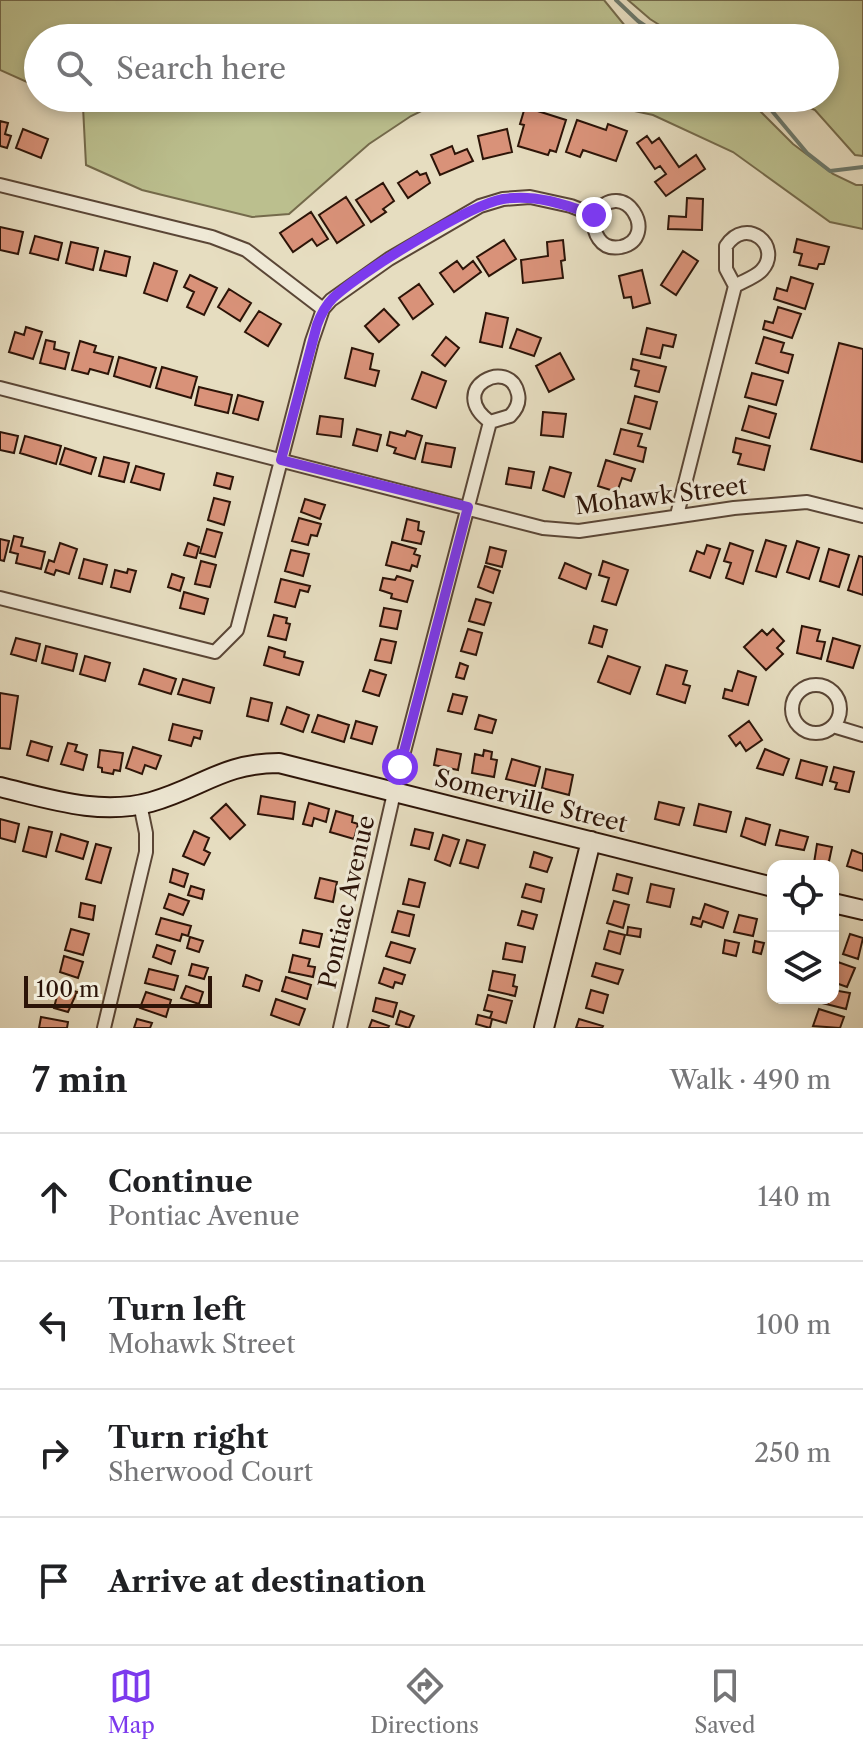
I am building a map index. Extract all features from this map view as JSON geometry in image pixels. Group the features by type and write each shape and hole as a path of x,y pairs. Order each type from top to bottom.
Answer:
{"street":[{"path":"0,185 212,237 246,250 323,309"},
{"path":"0,598 215,652 237,630 323,309 340,292 389,259 480,206 503,199 530,197 571,206 594,215"},
{"path":"677,515 735,286 726,269 726,246 730,239 743,233 757,235 767,246 767,261 759,273 735,286"},
{"name":"Mohawk Street","path":"0,388 543,528 579,531 677,515 807,502 863,516"},
{"name":"Pontiac Avenue","path":"340,1028 394,792 490,422"},
{"path":"811,684 822,685 837,695 838,721 833,726 823,733 803,731 792,717 794,696 811,684"},
{"path":"833,726 863,735"},
{"name":"Somerville Street","path":"0,787 82,806 109,808 140,804 171,795 231,768 256,763 294,766 767,885"},
{"path":"104,1028 146,852 140,804"},
{"path":"544,1028 591,841"},
{"path":"839,904 863,910"}],"green space":[{"path":"0,0 604,0 624,24 24,24 24,81 0,70"},
{"path":"628,0 863,0 863,156 855,155 817,112 839,112 839,24 658,24"},
{"path":"83,112 419,112 369,144 289,214 252,217 142,190 86,165"},
{"path":"639,112 761,112 793,144 833,174 856,185 863,185 863,229 830,222 733,152 653,115"}],"building":[{"path":"524,112 541,112 566,120 556,152 550,150 548,155 518,146 524,125 520,124"},
{"path":"577,120 606,130 608,124 627,131 616,161 583,150 580,157 566,152"},
{"path":"0,121 8,123 5,134 11,136 7,148 0,146"},
{"path":"23,129 48,139 41,158 16,148"},
{"path":"507,129 512,152 483,159 478,136"},
{"path":"647,136 652,143 659,138 679,167 696,155 705,169 666,196 655,182 666,174 660,166 655,169 637,143"},
{"path":"452,146 455,154 467,149 473,161 440,175 431,155"},
{"path":"417,171 420,175 426,173 430,183 408,198 398,183"},
{"path":"383,183 394,201 383,209 386,212 371,222 356,200"},
{"path":"346,197 364,225 337,243 319,215"},
{"path":"687,198 703,199 702,230 668,229 669,216 686,217"},
{"path":"311,212 328,239 317,246 312,239 293,252 280,233"},
{"path":"0,227 23,232 18,254 0,250"},
{"path":"35,236 62,243 58,260 30,253"},
{"path":"797,239 829,247 824,264 819,264 817,269 799,265 802,254 794,252"},
{"path":"504,240 516,259 489,276 477,257"},
{"path":"563,240 563,278 523,283 521,260 548,256 547,242"},
{"path":"71,242 98,248 93,270 66,263"},
{"path":"105,251 130,257 126,276 100,270"},
{"path":"683,251 698,261 676,295 661,285"},
{"path":"457,261 463,269 473,261 481,272 454,292 440,273"},
{"path":"154,263 177,271 167,301 144,293"},
{"path":"642,270 650,303 633,308 631,297 624,298 619,276"},
{"path":"190,275 217,288 204,315 187,307 194,292 184,287"},
{"path":"791,277 813,284 805,309 774,299 777,288 787,291"},
{"path":"419,284 433,304 413,319 399,298"},
{"path":"229,289 251,303 240,321 218,307"},
{"path":"778,307 801,314 792,338 763,329 765,321 773,323"},
{"path":"384,309 399,325 379,342 365,326"},
{"path":"259,311 281,324 268,346 245,332"},
{"path":"486,313 508,318 502,347 480,342"},
{"path":"26,327 42,332 33,359 9,352 15,332 24,335"},
{"path":"647,328 676,335 673,347 663,345 660,358 641,354"},
{"path":"517,329 541,338 534,356 510,348"},
{"path":"446,337 459,348 445,366 432,355"},
{"path":"764,337 784,343 781,352 793,355 788,373 756,363"},
{"path":"46,340 55,342 54,349 69,353 65,369 40,363"},
{"path":"80,341 96,346 94,352 113,357 108,374 90,369 88,374 72,370"},
{"path":"839,343 863,349 862,462 811,449"},
{"path":"352,348 373,354 370,369 379,371 375,386 345,378"},
{"path":"560,353 574,379 549,392 536,366"},
{"path":"119,357 156,368 150,387 114,376"},
{"path":"633,359 666,367 659,392 635,386 639,371 631,369"},
{"path":"162,367 197,377 191,398 156,388"},
{"path":"422,372 446,381 436,408 412,399"},
{"path":"752,373 783,381 776,405 745,397"},
{"path":"199,387 232,395 228,413 195,405"},
{"path":"238,395 263,402 258,420 233,413"},
{"path":"635,396 657,402 650,429 628,423"},
{"path":"749,406 776,414 769,438 742,430"},
{"path":"543,412 566,414 563,437 541,435"},
{"path":"320,416 343,419 341,437 317,434"},
{"path":"357,429 381,435 377,451 353,445"},
{"path":"621,429 642,434 638,446 646,448 643,462 614,454"},
{"path":"407,431 422,436 415,459 394,453 396,448 387,445 390,432 405,436"},
{"path":"0,432 18,436 14,453 0,450"},
{"path":"25,436 61,446 56,464 20,453"},
{"path":"736,438 770,446 764,470 738,464 741,454 733,452"},
{"path":"426,443 455,448 451,467 422,462"},
{"path":"65,448 96,458 91,474 60,464"},
{"path":"104,457 129,463 124,482 99,476"},
{"path":"606,460 635,469 631,481 622,478 617,492 598,486"},
{"path":"136,466 164,474 160,490 131,482"},
{"path":"550,467 571,473 564,497 543,490"},
{"path":"509,468 534,472 531,488 506,484"},
{"path":"217,473 233,477 230,489 214,485"},
{"path":"214,498 230,502 224,525 208,520"},
{"path":"305,499 325,505 320,519 301,512"},
{"path":"299,518 321,524 317,536 311,535 308,545 292,541"},
{"path":"407,519 419,522 418,530 424,532 421,544 402,540"},
{"path":"207,529 222,533 215,557 200,553"},
{"path":"14,536 23,538 21,546 45,552 41,569 16,563 18,554 10,552"},
{"path":"0,539 9,541 4,561 0,560"},
{"path":"766,540 786,546 776,577 756,571"},
{"path":"797,541 819,548 809,579 787,572"},
{"path":"392,542 416,549 414,554 420,556 417,567 412,565 410,571 386,565"},
{"path":"60,543 77,549 69,574 56,570 54,575 45,572 49,560 54,562"},
{"path":"188,543 199,547 196,558 184,555"},
{"path":"730,543 753,551 743,584 726,578 731,563 724,561"},
{"path":"707,545 720,549 710,578 690,571 697,551 704,554"},
{"path":"490,547 506,551 502,567 486,563"},
{"path":"829,549 849,555 839,587 820,581"},
{"path":"291,550 309,554 303,576 285,571"},
{"path":"859,556 863,557 863,595 848,590"},
{"path":"84,559 107,565 102,584 79,578"},
{"path":"201,561 216,565 210,587 195,584"},
{"path":"603,561 628,570 616,605 602,601 609,578 599,575"},
{"path":"565,563 591,574 586,589 559,578"},
{"path":"485,566 500,571 493,593 478,587"},
{"path":"128,569 136,571 130,592 111,587 115,570 127,573"},
{"path":"172,574 184,578 180,591 168,587"},
{"path":"397,576 413,581 407,602 391,598 392,594 380,590 383,578 395,580"},
{"path":"281,579 310,586 308,592 300,590 295,607 275,602"},
{"path":"184,592 208,599 204,614 180,608"},
{"path":"476,599 491,603 484,625 469,621"},
{"path":"384,608 401,611 397,629 380,626"},
{"path":"274,615 287,618 286,623 290,624 286,640 268,636"},
{"path":"594,626 607,630 602,647 589,643"},
{"path":"802,626 820,630 817,641 825,642 821,659 797,653"},
{"path":"468,629 482,633 476,655 461,651"},
{"path":"773,629 784,641 777,648 783,654 766,670 744,647 762,630 767,635"},
{"path":"16,638 40,644 36,661 11,654"},
{"path":"833,638 860,646 853,668 827,661"},
{"path":"381,639 396,642 391,663 375,660"},
{"path":"46,646 77,654 73,671 42,663"},
{"path":"269,647 285,652 284,657 303,662 299,675 264,665"},
{"path":"85,656 110,663 105,681 80,674"},
{"path":"608,656 640,667 630,694 598,682"},
{"path":"460,663 468,666 464,679 456,677"},
{"path":"666,665 687,671 683,684 690,686 685,703 657,694"},
{"path":"144,669 176,679 171,694 139,684"},
{"path":"370,670 386,675 379,696 363,691"},
{"path":"738,671 756,677 748,705 723,698 725,689 732,691"},
{"path":"183,679 214,688 210,703 178,694"},
{"path":"0,693 18,696 10,749 0,748"},
{"path":"453,694 467,697 462,714 448,711"},
{"path":"251,698 272,703 268,721 247,716"},
{"path":"287,707 309,715 303,732 281,724"},
{"path":"318,715 349,725 344,742 312,732"},
{"path":"479,715 496,720 492,733 475,729"},
{"path":"356,721 377,727 372,744 351,738"},
{"path":"749,721 762,740 746,751 740,742 736,746 729,736"},
{"path":"173,724 202,731 200,739 194,737 191,746 169,740"},
{"path":"31,741 52,747 48,761 27,755"},
{"path":"68,743 77,745 75,751 87,755 83,770 61,764"},
{"path":"133,747 161,756 156,769 145,765 142,774 126,768"},
{"path":"437,749 461,754 458,770 434,765"},
{"path":"765,749 789,759 783,775 757,768"},
{"path":"100,750 123,753 120,771 114,770 113,774 102,772 102,768 98,767"},
{"path":"484,750 492,752 491,759 497,760 494,777 472,773 475,754 483,756"},
{"path":"512,759 540,767 535,786 506,779"},
{"path":"801,760 827,767 822,785 796,778"},
{"path":"834,767 854,772 849,792 835,789 837,783 830,781"},
{"path":"546,769 573,775 569,795 542,788"},
{"path":"261,796 295,802 293,819 258,814"},
{"path":"659,802 684,808 679,825 655,819"},
{"path":"309,803 329,809 326,822 314,818 312,826 303,824"},
{"path":"226,804 245,825 230,839 211,818"},
{"path":"699,804 731,812 726,832 694,825"},
{"path":"336,811 353,816 352,822 358,824 354,839 330,832"},
{"path":"746,818 770,825 765,845 741,836"},
{"path":"0,819 19,824 15,842 0,838"},
{"path":"29,827 52,832 46,857 23,851"},
{"path":"415,829 433,833 429,849 411,845"},
{"path":"780,830 808,837 804,850 776,845"},
{"path":"194,831 209,838 204,850 210,853 204,865 183,856"},
{"path":"61,834 88,842 83,859 56,851"},
{"path":"443,835 459,840 450,866 435,860"},
{"path":"467,840 485,845 478,868 460,863"},
{"path":"96,844 111,848 101,883 86,879"},
{"path":"817,844 832,847 829,860 814,860"},
{"path":"852,850 863,854 863,871 847,866"},
{"path":"534,852 552,858 547,872 530,867"},
{"path":"173,869 188,874 184,887 170,882"},
{"path":"617,874 632,878 628,894 613,890"},
{"path":"320,878 337,882 333,902 315,898"},
{"path":"409,879 425,883 419,907 403,904"},
{"path":"526,884 544,889 541,902 522,897"},
{"path":"651,884 674,889 670,907 647,902"},
{"path":"191,886 204,890 202,899 188,895"},
{"path":"169,894 189,901 183,915 164,908"},
{"path":"614,901 629,905 623,928 607,923"},
{"path":"81,903 95,906 93,920 79,917"},
{"path":"705,904 728,912 723,928 703,921 701,927 691,924 693,917 700,919"},
{"path":"398,911 414,915 409,936 392,932"},
{"path":"522,911 537,915 533,929 518,925"},
{"path":"739,915 757,919 753,936 734,932"},
{"path":"161,918 191,926 188,936 182,934 180,941 156,934"},
{"path":"628,927 641,929 640,937 627,935"},
{"path":"71,929 89,934 83,955 65,950"},
{"path":"303,930 322,934 319,947 300,943"},
{"path":"609,931 625,935 620,954 604,949"},
{"path":"850,934 863,938 858,959 843,954"},
{"path":"190,937 203,941 199,952 187,948"},
{"path":"725,940 739,943 736,956 723,953"},
{"path":"755,941 764,943 761,954 753,952"},
{"path":"391,942 415,949 410,963 386,956"},
{"path":"506,943 525,947 522,962 503,959"},
{"path":"157,945 175,951 171,964 153,957"},
{"path":"293,955 310,959 308,966 315,967 313,977 289,972"},
{"path":"64,956 83,962 78,978 60,972"},
{"path":"839,962 855,968 847,987 839,984"},
{"path":"596,963 623,970 618,984 592,976"},
{"path":"192,964 208,968 204,979 189,975"},
{"path":"384,968 405,975 402,984 395,982 393,988 379,983"},
{"path":"149,969 178,976 174,990 145,983"},
{"path":"493,971 515,975 515,996 489,990"},
{"path":"246,975 262,981 259,991 243,986"},
{"path":"286,977 311,985 307,999 282,991"},
{"path":"186,986 203,992 199,1004 181,998"},
{"path":"59,987 77,992 68,1012 54,1008"},
{"path":"591,990 608,995 603,1013 586,1008"},
{"path":"839,991 850,993 846,1009 826,1004 839,1004"},
{"path":"146,992 171,1000 166,1017 140,1008"},
{"path":"488,995 512,1001 506,1023 492,1019 490,1028 476,1024 478,1015 490,1018 492,1012 484,1010"},
{"path":"376,998 397,1003 393,1017 373,1011"},
{"path":"276,999 305,1009 299,1025 271,1015"},
{"path":"819,1009 844,1017 840,1028 813,1026"},
{"path":"400,1011 414,1016 409,1028 396,1024"},
{"path":"41,1017 68,1022 67,1028 39,1028"},
{"path":"137,1019 152,1023 150,1028 134,1028"},
{"path":"579,1019 603,1026 576,1028"},
{"path":"372,1020 389,1026 369,1028"}],"waterway":[{"path":"616,0 642,24"},
{"path":"773,112 807,153 830,171 863,167"}],"route":[{"path":"400,767 468,507 281,460 317,325 323,309 340,292 389,259 480,206 503,199 530,197 571,206 594,215"}]}
